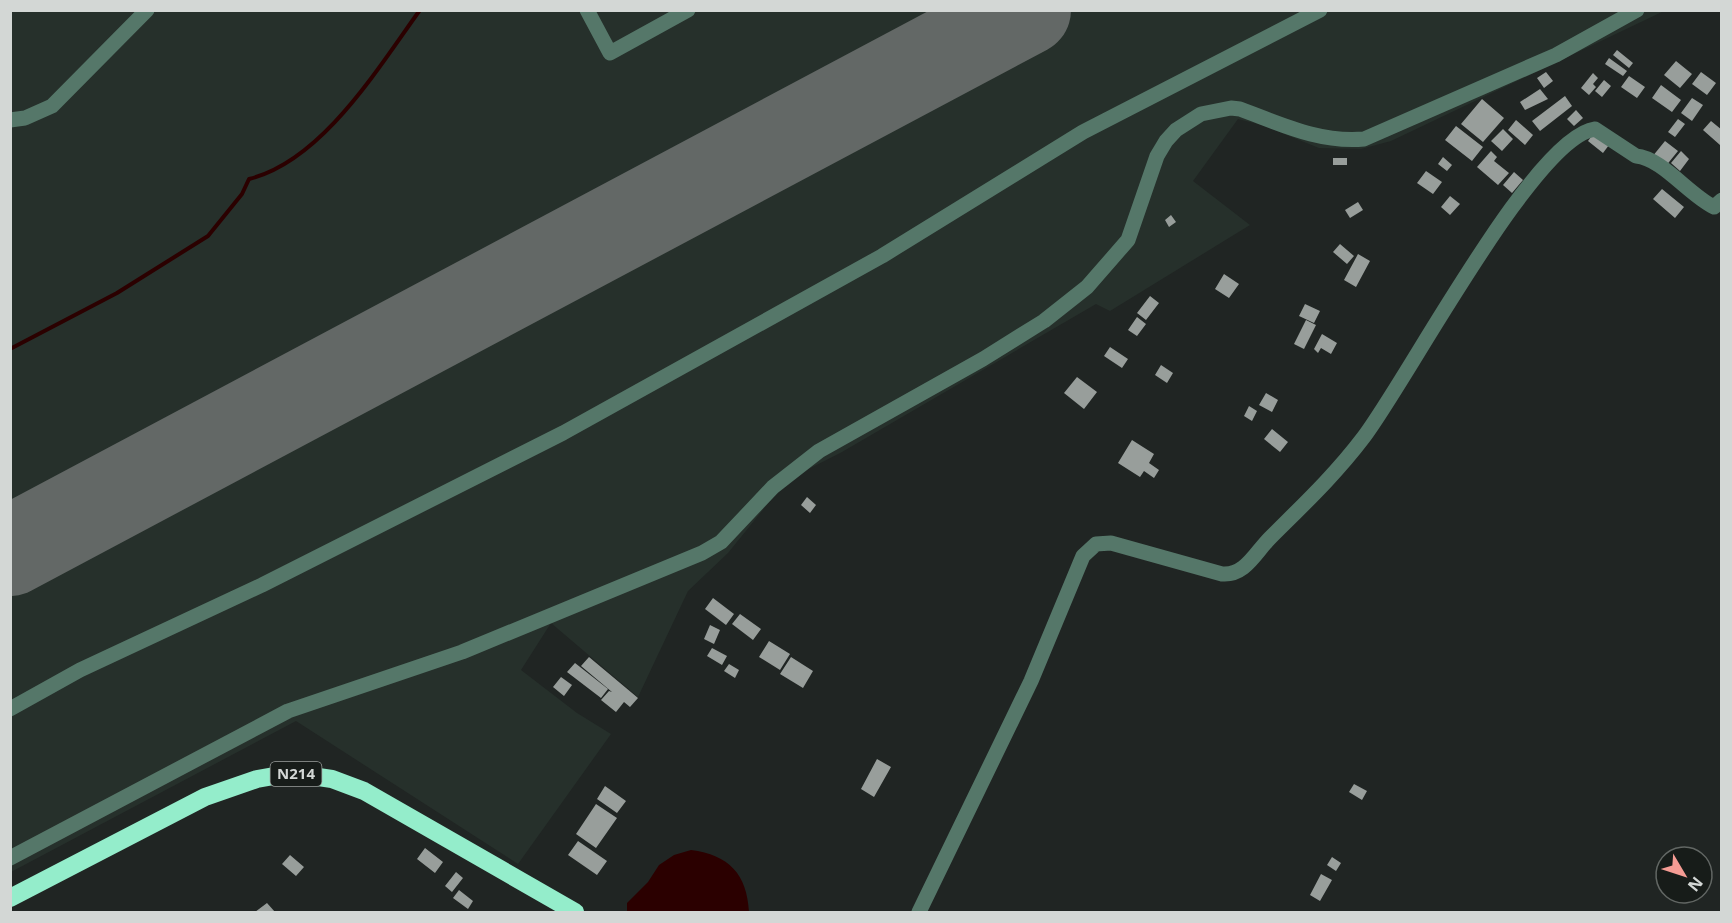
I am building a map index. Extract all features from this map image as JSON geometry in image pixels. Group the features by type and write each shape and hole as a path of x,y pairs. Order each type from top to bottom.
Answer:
{"highway":[{"name":"N214","path":"10,898 205,797 257,779 291,774 332,779 364,791 575,912"}],"street":[{"path":"10,120 26,118 52,106 147,10"},
{"path":"586,10 610,53 688,10"},
{"path":"10,709 80,669 262,585 563,433 882,256 1083,132 1320,10"},
{"path":"10,858 288,711 462,652 702,553 721,542 773,487 819,450 983,359 1044,321 1087,287 1128,240 1157,156 1166,141 1176,130 1201,114 1217,109 1240,109 1317,137 1364,139 1556,55 1637,10"},
{"path":"919,912 1030,681 1083,556 1096,544 1111,543 1222,574 1233,575 1243,569 1263,544 1319,491 1363,439 1397,390 1466,273 1510,209 1563,146 1580,132 1595,129 1636,156 1644,156 1714,207 1722,200"}],"shaded area":[{"path":"11,11 1664,11 1391,141 1361,149 1319,148 1262,125 1238,119 1193,181 1250,225 1110,311 1096,304 842,452 787,480 728,553 688,591 638,697 551,623 521,670 577,713 611,734 518,864 296,721 11,872"},
{"path":"691,850 716,856 734,869 744,887 749,912 627,912 627,903 648,882 659,865 674,855"}],"building":[{"path":"1617,50 1633,63 1629,68 1613,55"},
{"path":"1609,58 1627,71 1623,76 1605,64"},
{"path":"1676,61 1692,74 1680,88 1664,75"},
{"path":"1546,72 1553,81 1544,88 1537,78"},
{"path":"1701,72 1716,83 1707,95 1692,84"},
{"path":"1593,73 1598,78 1593,84 1596,87 1589,95 1581,88"},
{"path":"1629,76 1645,87 1637,98 1621,87"},
{"path":"1604,80 1611,86 1602,97 1595,91"},
{"path":"1661,85 1681,100 1672,112 1652,98"},
{"path":"1540,89 1548,99 1525,110 1520,102"},
{"path":"1565,96 1572,106 1540,131 1532,121"},
{"path":"1692,98 1703,105 1692,121 1681,113"},
{"path":"1482,99 1504,118 1483,142 1461,124"},
{"path":"1576,110 1583,118 1574,126 1567,119"},
{"path":"1678,119 1685,124 1675,137 1668,132"},
{"path":"1516,120 1533,135 1525,145 1508,130"},
{"path":"1711,121 1722,130 1720,145 1703,130"},
{"path":"1456,126 1483,147 1472,161 1445,140"},
{"path":"1503,129 1513,139 1502,151 1491,141"},
{"path":"1594,133 1609,145 1603,153 1588,141"},
{"path":"1665,141 1678,151 1665,167 1652,157"},
{"path":"1491,151 1497,157 1494,161 1509,173 1498,185 1477,167"},
{"path":"1681,151 1689,159 1680,171 1671,163"},
{"path":"1443,157 1452,165 1447,171 1438,164"},
{"path":"1333,158 1347,158 1347,165 1333,165"},
{"path":"1426,171 1442,182 1433,194 1417,183"},
{"path":"1514,172 1523,180 1512,193 1503,185"},
{"path":"1662,189 1684,207 1675,218 1653,199"},
{"path":"1450,196 1460,204 1450,215 1441,207"},
{"path":"1358,202 1363,210 1350,218 1345,210"},
{"path":"1171,215 1176,222 1169,227 1165,220"},
{"path":"1340,244 1354,256 1347,264 1333,252"},
{"path":"1358,254 1370,261 1356,287 1344,280"},
{"path":"1224,274 1239,284 1229,298 1215,289"},
{"path":"1150,296 1159,303 1146,320 1137,313"},
{"path":"1305,304 1320,311 1314,323 1299,316"},
{"path":"1137,317 1146,324 1137,336 1128,330"},
{"path":"1306,320 1316,325 1304,349 1294,344"},
{"path":"1322,334 1337,343 1331,354 1321,348 1318,353 1314,349"},
{"path":"1110,347 1128,359 1122,368 1104,356"},
{"path":"1161,365 1173,373 1167,383 1155,375"},
{"path":"1077,377 1097,392 1084,409 1064,393"},
{"path":"1266,393 1278,400 1272,412 1259,405"},
{"path":"1249,406 1257,411 1252,421 1244,416"},
{"path":"1272,429 1288,442 1280,452 1264,439"},
{"path":"1132,440 1154,454 1149,463 1159,470 1154,478 1144,471 1140,477 1118,463"},
{"path":"807,497 816,505 810,513 801,505"},
{"path":"713,598 734,614 726,625 705,609"},
{"path":"740,614 761,629 753,640 732,624"},
{"path":"710,625 720,630 714,644 704,639"},
{"path":"769,641 790,654 780,670 759,657"},
{"path":"712,648 727,656 722,665 707,656"},
{"path":"589,657 638,698 630,707 624,702 616,712 601,700 609,691 612,692 581,666"},
{"path":"791,657 813,671 803,688 780,674"},
{"path":"575,663 608,689 601,698 567,672"},
{"path":"729,664 739,670 735,678 724,671"},
{"path":"561,677 572,685 564,696 553,687"},
{"path":"877,759 891,767 874,797 861,789"},
{"path":"1354,784 1367,791 1362,800 1349,792"},
{"path":"605,786 626,801 617,813 597,799"},
{"path":"596,804 617,818 596,848 576,834"},
{"path":"578,841 607,861 597,875 568,855"},
{"path":"425,848 443,862 435,873 417,859"},
{"path":"290,855 304,867 296,876 282,864"},
{"path":"1332,857 1341,863 1336,871 1327,865"},
{"path":"456,872 463,878 452,892 445,886"},
{"path":"1321,874 1332,880 1320,901 1310,895"},
{"path":"459,890 473,901 468,909 453,898"},
{"path":"267,903 275,912 255,912"}],"waterway":[{"path":"10,349 117,293 208,236 242,194 249,179 276,169 301,153 324,133 367,84 420,10"}],"runway":[{"path":"10,551 1026,10"}]}
